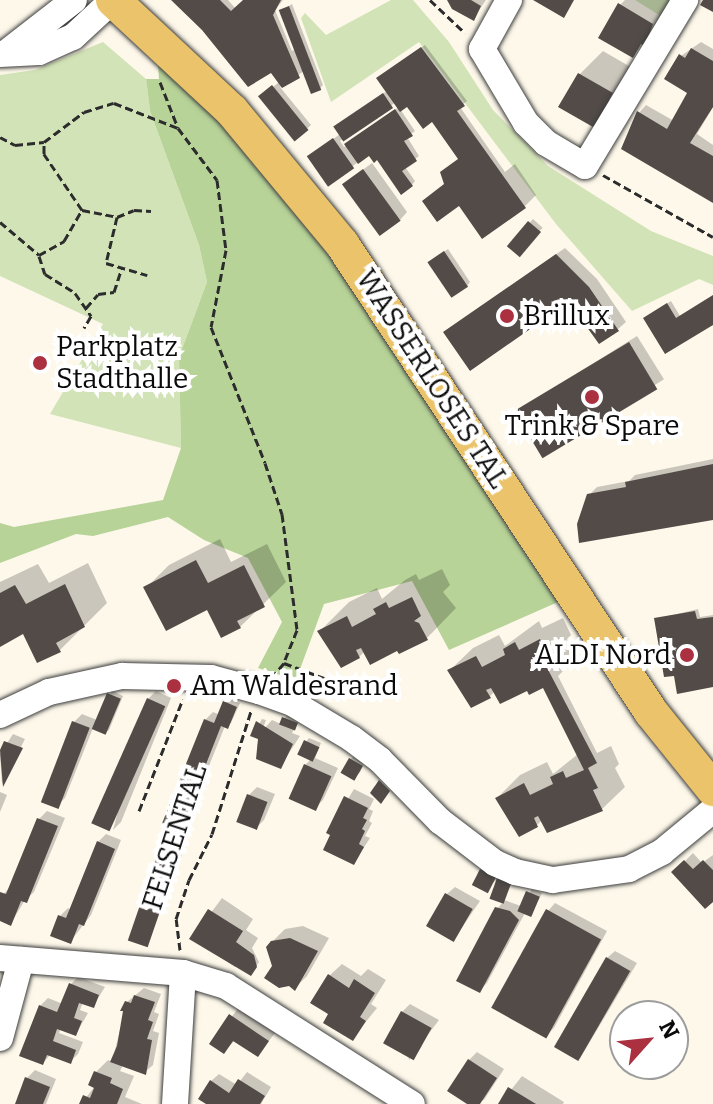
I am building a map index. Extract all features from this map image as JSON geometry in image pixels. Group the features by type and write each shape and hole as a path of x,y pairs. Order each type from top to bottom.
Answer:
{"main road":[{"name":"WASSERLOSES TAL","path":"113,0 232,111 342,244 651,712 713,789"}],"street":[{"path":"3,54 50,22 74,0"},
{"path":"3,54 39,52 73,37 113,0"},
{"path":"509,0 482,49 526,123 546,143 585,166 685,0"},
{"path":"0,715 49,692 96,680 148,674 192,676 259,691 294,704 351,738 380,760 467,843 495,863 553,880 629,869 662,852 713,810"},
{"path":"0,1038 11,959 183,973 226,986 412,1104"},
{"path":"175,1104 183,973"}],"path":[{"path":"430,0 482,49"},
{"path":"160,79 178,128 217,180 226,250 211,327 282,514 297,630 284,663 259,691"},
{"path":"0,137 15,145 44,142 84,112 114,103 178,128"},
{"path":"44,142 44,154 82,210 117,217 134,210 151,211"},
{"path":"585,166 713,237"},
{"path":"39,255 64,241 82,210"},
{"path":"117,217 106,263 147,275"},
{"path":"0,222 39,255 45,274 75,293 91,316 84,328"},
{"path":"85,308 98,294 114,292 122,268"},
{"path":"284,663 364,693"},
{"path":"139,811 192,676"},
{"name":"FELSENTAL","path":"183,973 176,919 189,880 212,834 259,691"}],"green space":[{"path":"391,0 413,0 449,42 493,110 548,166 651,231 713,256 713,285 699,279 632,311 556,224 419,42 331,102 301,18 305,13 326,35"},
{"path":"635,0 675,0 664,18"},
{"path":"156,39 232,111 574,595 449,650 412,581 324,604 296,680 258,668 282,622 248,558 204,540 168,517 93,536 76,534 0,563 0,523 14,527 163,500 181,448 179,357 207,282 199,245 150,111 146,79 159,79"},
{"path":"103,42 146,79 150,111 199,245 207,282 179,357 181,448 50,414 103,324 0,276 0,75 35,70"}],"building":[{"path":"171,0 220,0 231,11 243,0 281,0 273,15 300,78 282,88 271,73 248,87 202,30"},
{"path":"447,0 471,0 481,6 474,21 452,9"},
{"path":"533,0 574,0 564,18"},
{"path":"703,0 713,0 713,12 700,5"},
{"path":"618,3 653,24 645,46 641,44 633,58 598,38"},
{"path":"289,6 321,90 311,94 279,10"},
{"path":"421,47 465,106 457,111 526,208 482,239 459,206 437,222 422,201 444,184 440,172 458,159 432,122 423,129 407,107 400,112 376,78"},
{"path":"691,48 713,61 713,107 690,143 713,156 713,203 621,149 637,111 667,129 687,93 664,79 679,54 685,58"},
{"path":"578,73 613,93 609,100 613,102 593,127 558,107"},
{"path":"272,85 309,130 295,141 258,96"},
{"path":"383,93 393,108 343,141 333,127"},
{"path":"395,109 413,136 404,141 417,161 402,171 413,186 401,195 377,160 374,163 369,156 358,164 344,144"},
{"path":"333,138 354,168 328,187 307,156"},
{"path":"363,169 401,221 380,236 342,184"},
{"path":"528,221 541,232 520,257 507,246"},
{"path":"444,251 468,287 451,298 427,262"},
{"name":"Brillux","path":"556,254 589,287 619,331 599,344 569,302 470,371 443,332"},
{"path":"713,295 713,325 665,354 643,318 667,303 676,318"},
{"name":"Trink & Spare","path":"629,342 657,389 542,458 514,411"},
{"path":"713,464 713,520 579,543 577,524 587,494 626,487 625,482"},
{"path":"196,560 208,583 244,565 265,607 237,621 241,628 221,638 207,610 166,631 143,587"},
{"path":"65,584 85,627 56,643 61,652 37,663 23,634 0,647 0,593 15,585 26,604"},
{"path":"412,597 421,616 414,621 419,623 428,640 370,665 361,648 356,650 360,658 341,668 317,631 347,616 352,627 376,614 373,609 386,602 389,608"},
{"name":"ALDI Nord","path":"695,611 697,619 713,617 713,687 677,694 674,676 664,677 654,618"},
{"path":"540,639 550,659 544,662 597,763 588,768 598,788 593,790 603,811 547,833 538,816 534,818 538,827 519,837 495,798 524,783 530,795 553,784 550,777 563,771 566,778 584,770 543,688 529,695 527,691 500,704 491,688 486,690 491,698 471,708 447,670 476,656 482,667 505,655 503,649 515,642 519,650"},
{"path":"107,693 121,699 106,735 92,729"},
{"path":"147,698 165,706 110,831 91,823"},
{"path":"223,701 237,707 228,729 221,726 179,833 161,826 204,719 214,723"},
{"path":"282,717 298,723 295,731 279,724"},
{"path":"72,721 90,728 59,809 41,802"},
{"path":"256,721 293,744 281,769 256,759 258,739 250,736"},
{"path":"304,740 319,747 313,762 297,755"},
{"path":"4,741 23,748 3,787 0,750"},
{"path":"349,758 363,766 354,781 340,773"},
{"path":"304,764 331,776 316,811 289,799"},
{"path":"379,780 390,791 381,804 370,793"},
{"path":"247,794 268,802 257,830 236,822"},
{"path":"344,796 368,808 363,818 367,820 362,829 365,831 359,844 364,847 354,865 323,850 330,835 326,833"},
{"path":"37,818 58,826 27,903 21,901 11,926 0,921 0,892 6,894"},
{"path":"97,841 115,849 84,926 79,924 71,944 50,936 58,915 66,918"},
{"path":"161,844 181,851 148,947 128,940"},
{"path":"684,860 693,869 703,860 713,870 713,902 705,909 671,872"},
{"path":"480,869 496,877 488,893 472,885"},
{"path":"497,878 511,883 504,904 489,899"},
{"path":"526,891 540,897 531,917 517,911"},
{"path":"445,893 473,909 454,942 426,926"},
{"path":"495,907 510,911 519,920 480,993 456,981"},
{"path":"208,909 243,931 236,942 254,955 257,967 251,976 189,939"},
{"path":"546,909 601,940 546,1038 491,1008"},
{"path":"290,938 318,951 295,991 289,986 279,988 264,978 272,966 266,947 271,941"},
{"path":"606,957 630,971 614,1000 609,1000 609,1008 578,1061 554,1047"},
{"path":"328,974 349,988 354,979 375,993 360,1017 366,1021 353,1041 323,1023 328,1014 310,1003"},
{"path":"69,983 99,995 94,1008 79,1003 74,1018 82,1021 76,1036 57,1029 53,1041 76,1050 71,1064 47,1055 43,1065 19,1056 39,1005 57,1012"},
{"path":"134,995 155,1002 148,1020 153,1022 147,1039 152,1040 146,1075 110,1062 117,1046 123,1011 120,1011 125,1001 131,1003"},
{"path":"401,1011 432,1028 414,1060 383,1043"},
{"path":"229,1014 269,1041 258,1057 233,1041 224,1054 209,1044"},
{"path":"468,1059 497,1078 480,1104 467,1104 447,1091"},
{"path":"94,1071 112,1078 110,1083 123,1089 117,1104 79,1104 83,1095 90,1098 94,1088 88,1085"},
{"path":"25,1077 50,1087 43,1104 15,1104"},
{"path":"238,1079 265,1096 260,1104 206,1104 198,1099 210,1080 229,1093"},
{"path":"508,1087 536,1104 498,1104"}],"place":[{"name":"Brillux","path":"507,316"},
{"name":"Parkplatz Stadthalle","path":"40,363"},
{"name":"Trink & Spare","path":"592,397"},
{"name":"ALDI Nord","path":"687,655"},
{"name":"Am Waldesrand","path":"174,686"}]}
